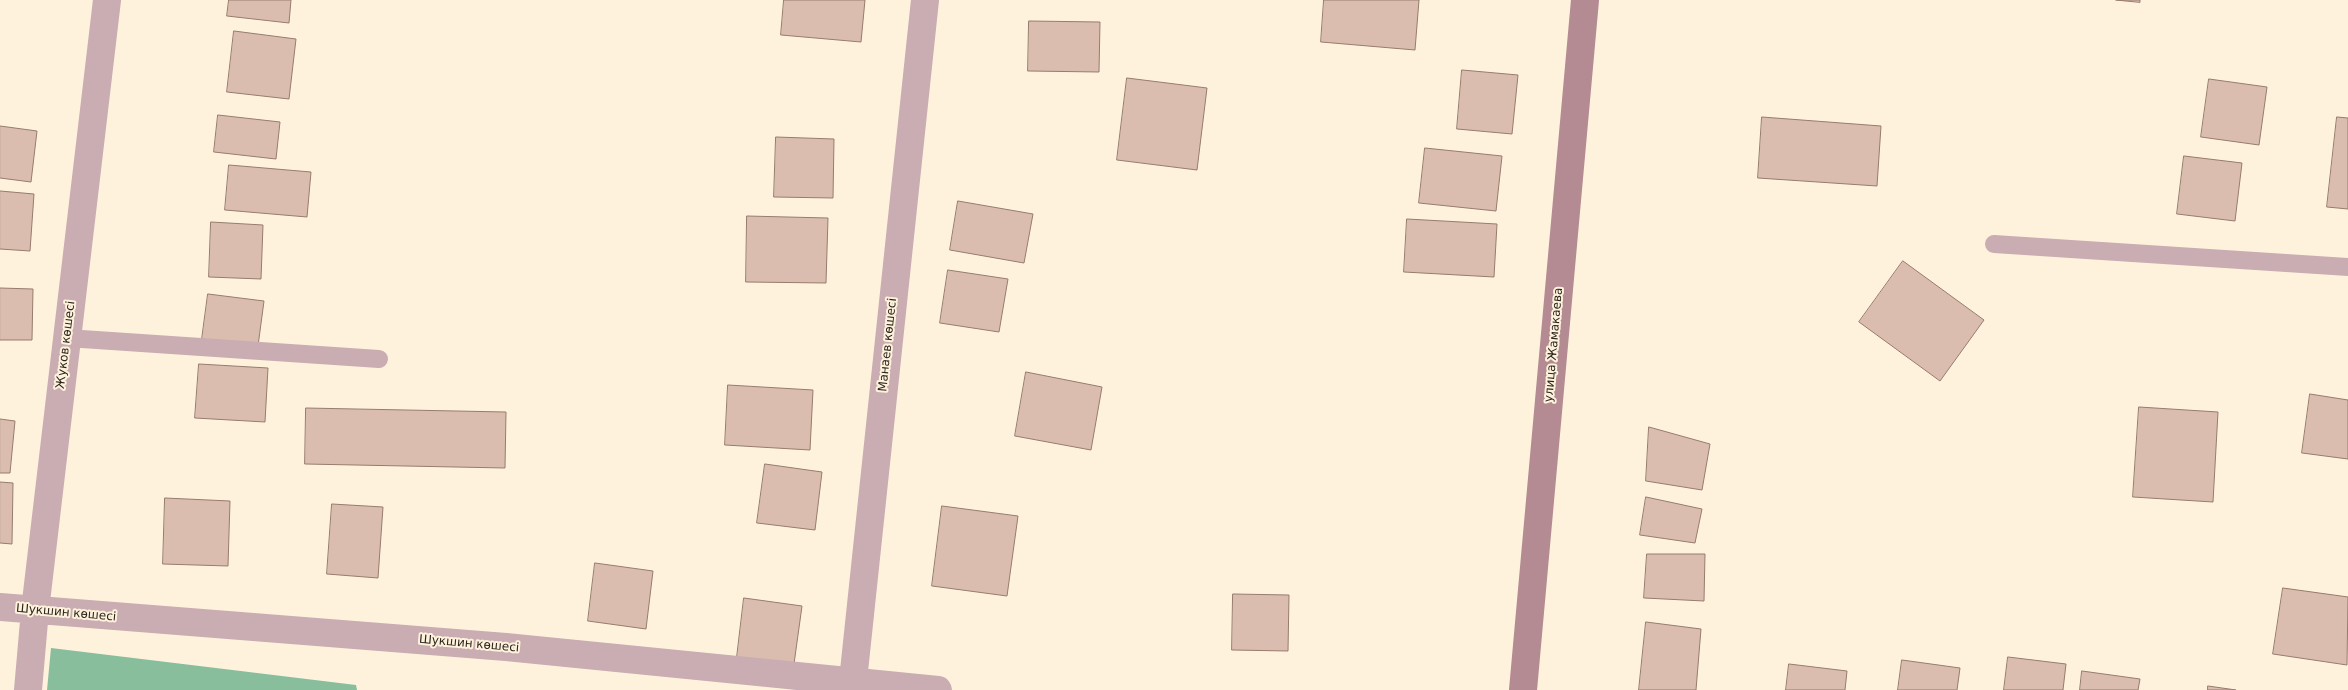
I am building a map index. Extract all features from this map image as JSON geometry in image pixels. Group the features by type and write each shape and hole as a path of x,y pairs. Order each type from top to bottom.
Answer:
{"street":[{"name":"Жуков көшесі","path":"28,690 35,610 107,0"},
{"name":"Манаев көшесі","path":"852,686 925,0"},
{"name":"улица Жамакаева","path":"1523,690 1585,0"},
{"name":"Шукшин көшесі","path":"0,607 506,647 852,686 938,690"}],"lane":[{"path":"1994,244 2348,267"},
{"path":"67,338 379,358"}],"green space":[{"path":"51,648 356,685 357,690 47,690"}],"building":[{"path":"229,0 291,0 289,23 227,16"},
{"path":"784,0 865,0 861,42 781,35"},
{"path":"1324,0 1419,0 1415,50 1321,42"},
{"path":"2116,0 2140,0 2140,2"},
{"path":"1029,21 1100,22 1099,72 1028,71"},
{"path":"234,31 296,39 289,99 227,92"},
{"path":"1462,70 1518,75 1512,134 1457,129"},
{"path":"1127,78 1207,88 1197,170 1117,160"},
{"path":"2209,79 2267,87 2259,145 2201,137"},
{"path":"218,115 280,122 276,159 214,152"},
{"path":"1762,117 1881,126 1877,186 1758,178"},
{"path":"2337,117 2348,118 2348,209 2327,207"},
{"path":"0,126 37,131 31,182 0,178"},
{"path":"776,137 834,139 833,198 774,197"},
{"path":"1425,148 1502,156 1496,211 1419,203"},
{"path":"2184,156 2242,163 2235,221 2177,214"},
{"path":"229,165 311,172 307,217 225,210"},
{"path":"0,191 34,194 30,251 0,249"},
{"path":"958,201 1033,214 1024,263 950,250"},
{"path":"747,216 828,218 826,283 746,282"},
{"path":"1407,219 1497,224 1494,277 1404,272"},
{"path":"211,222 263,225 261,279 209,277"},
{"path":"1903,261 1984,320 1940,381 1859,322"},
{"path":"948,270 1008,279 999,332 940,323"},
{"path":"0,288 33,289 32,340 0,340"},
{"path":"208,294 264,301 258,346 202,339"},
{"path":"199,364 268,368 265,422 195,418"},
{"path":"1026,372 1102,387 1091,450 1015,436"},
{"path":"728,385 813,390 810,450 725,445"},
{"path":"2310,394 2348,400 2348,459 2302,453"},
{"path":"2139,407 2218,412 2213,502 2133,497"},
{"path":"306,408 506,412 505,468 305,464"},
{"path":"0,419 15,421 10,473 0,473"},
{"path":"1649,427 1710,444 1702,490 1646,481"},
{"path":"765,464 822,472 815,530 757,523"},
{"path":"0,482 13,483 12,544 0,543"},
{"path":"1646,497 1702,509 1695,543 1640,535"},
{"path":"165,498 230,501 228,566 163,564"},
{"path":"332,504 383,507 378,578 327,574"},
{"path":"942,506 1018,516 1007,596 932,586"},
{"path":"1647,554 1705,554 1704,601 1644,598"},
{"path":"595,563 653,571 646,629 588,621"},
{"path":"2283,588 2348,597 2347,665 2273,654"},
{"path":"1233,594 1289,595 1288,651 1232,650"},
{"path":"744,598 802,606 794,664 737,657"},
{"path":"1646,622 1701,629 1696,690 1639,690"},
{"path":"2008,657 2066,664 2063,690 2004,690"},
{"path":"1902,660 1960,668 1957,690 1898,690"},
{"path":"1789,664 1847,671 1845,690 1786,690"},
{"path":"2082,671 2140,679 2138,690 2080,690"},
{"path":"2208,686 2236,690 2208,690"}]}
